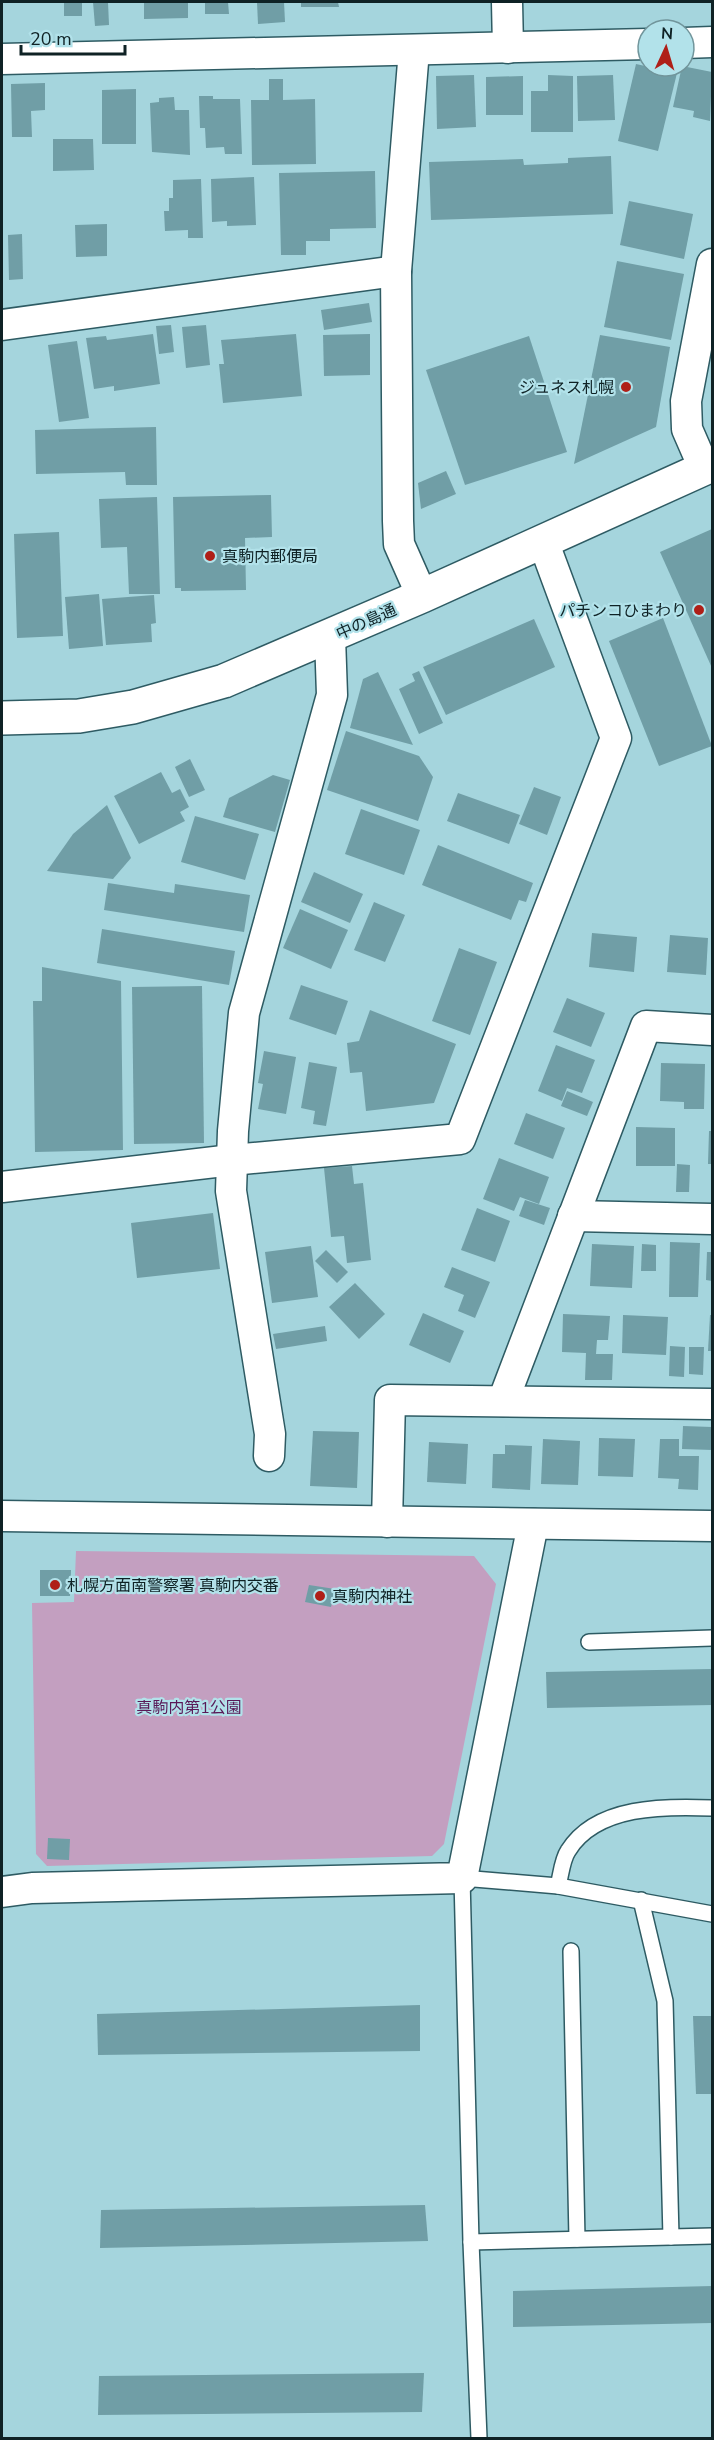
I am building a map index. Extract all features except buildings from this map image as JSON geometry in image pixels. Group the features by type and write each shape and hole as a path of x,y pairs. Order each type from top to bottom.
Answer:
{"highway":[{"name":"中の島通","path":"2,718 79,716 161,701 224,681 330,637 708,466"}],"street":[{"path":"507,2 508,48"},
{"path":"696,43 712,42"},
{"path":"2,59 636,44"},
{"path":"414,50 396,271 399,544 422,596"},
{"path":"708,466 687,429 686,401 712,264"},
{"path":"2,325 396,271"},
{"path":"2,1187 232,1160 459,1139 616,738 543,541"},
{"path":"269,1456 270,1434 231,1191 232,1160 244,1013 332,695 330,637"},
{"path":"503,1401 646,1026 712,1030"},
{"path":"573,1216 712,1219"},
{"path":"387,1522 390,1400 712,1404"},
{"path":"2,1516 712,1526"},
{"path":"2,1892 32,1888 462,1878 533,1524"}],"lane":[{"path":"589,1642 712,1638"},
{"path":"558,1886 566,1853 573,1844 611,1818 650,1807 712,1808"},
{"path":"479,2439 471,2242 462,1878 558,1886 712,1914"},
{"path":"641,1900 665,2001 672,2237"},
{"path":"571,1951 577,2240"},
{"path":"471,2242 712,2236"}],"green space":[{"name":"真駒内第1公園","path":"76,1551 474,1556 496,1584 444,1844 432,1856 47,1866 36,1854 32,1603 74,1602"}],"place":[{"name":"ジュネス札幌","path":"626,387"},
{"name":"真駒内郵便局","path":"210,556"},
{"name":"パチンコひまわり","path":"699,610"},
{"name":"札幌方面南警察署 真駒内交番","path":"55,1585"},
{"name":"真駒内神社","path":"320,1596"}]}
